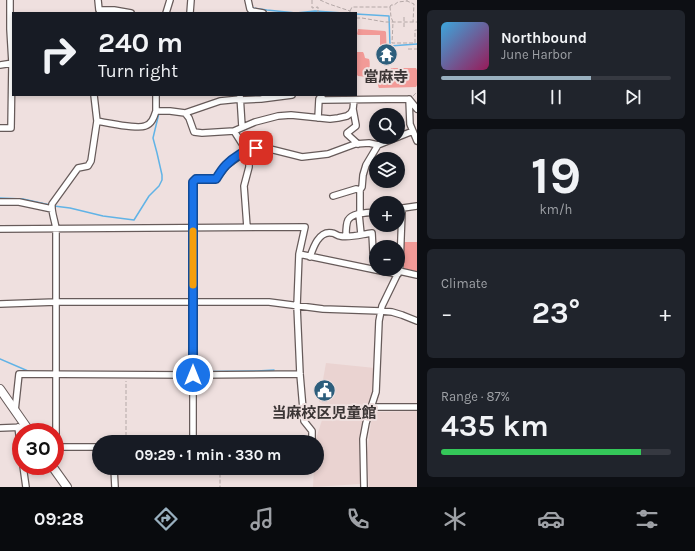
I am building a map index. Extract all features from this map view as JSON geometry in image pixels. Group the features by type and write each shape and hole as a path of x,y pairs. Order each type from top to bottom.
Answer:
{"highway":[{"path":"0,389 16,411 22,423"},
{"path":"59,475 68,487"}],"street":[{"path":"10,0 12,52"},
{"path":"98,0 99,12 114,10 125,12"},
{"path":"166,12 170,0"},
{"path":"190,12 191,0"},
{"path":"248,0 251,11"},
{"path":"0,65 12,63"},
{"path":"0,128 11,128 12,96"},
{"path":"55,423 56,224 52,207 78,168 88,166 91,161 97,121 94,96"},
{"path":"97,121 144,127 150,124 158,111 156,96"},
{"path":"158,111 185,113 220,101 240,98 261,99 284,96"},
{"path":"318,118 319,99 321,96 323,100 410,98"},
{"path":"240,98 242,127"},
{"path":"410,98 417,109"},
{"path":"410,98 410,124 417,141"},
{"path":"354,100 353,109 356,126 347,134 358,144"},
{"path":"185,113 189,118 194,132 202,133 234,131 255,122 278,116 291,115 330,119 338,118 347,116 353,109"},
{"path":"234,131 249,157 249,167 244,186 247,227"},
{"path":"193,435 193,182 196,179 216,179 227,164 251,148 266,148 302,157 328,154 355,144 369,143 378,145 413,131"},
{"path":"361,234 359,214 360,190 362,187 366,165 378,145"},
{"path":"332,196 356,189 360,190"},
{"path":"0,202 19,202 52,207"},
{"path":"405,208 417,206"},
{"path":"346,236 348,222 353,216 369,213"},
{"path":"0,229 305,228 299,254 297,306 304,421 312,432 312,435"},
{"path":"310,257 316,241 326,233 346,236 372,233 372,240"},
{"path":"299,254 369,269"},
{"path":"405,273 417,275"},
{"path":"364,487 363,439 366,423 376,392 379,321 381,311 397,276"},
{"path":"0,304 56,302 268,302 323,309 392,312 417,321"},
{"path":"16,411 19,374 300,374"},
{"path":"372,407 417,407"},
{"path":"0,428 12,428"},
{"path":"64,447 92,447"},
{"path":"24,475 26,487"},
{"path":"114,475 115,487"}],"path":[{"path":"312,0 312,8 318,7 318,11"},
{"path":"320,0 350,12 352,7 390,7 391,5 404,1 416,4"},
{"path":"413,22 414,4"},
{"path":"390,7 393,22 392,43 415,43 415,30 417,30"},
{"path":"404,17 404,28"},
{"path":"357,18 389,22 417,22"},
{"path":"408,49 417,49"},
{"path":"410,98 417,92"},
{"path":"126,375 126,435"},
{"path":"220,475 220,487"}],"shaded area":[{"path":"358,29 386,32 387,58 380,57 380,35 358,35"},
{"path":"357,52 363,52 365,58 369,59 371,74 386,76 389,75 391,68 416,68 417,85 416,87 379,88 377,78 358,76"},
{"path":"405,242 417,242 417,272 405,270"},
{"path":"326,363 375,368 373,395 366,411 333,410 319,402"},
{"path":"417,411 417,487 369,487 367,453 371,422 376,412"},
{"path":"322,420 363,421 360,442 360,484 313,487 314,475 324,475 324,435 317,435"}],"waterway":[{"path":"252,9 286,12"},
{"path":"306,12 329,12"},
{"path":"357,14 389,16 390,46 417,44"},
{"path":"159,99 159,109"},
{"path":"54,206 70,208 103,216 134,220 149,196 159,186 162,180 153,138 159,113"},
{"path":"0,198 23,199 50,205"},
{"path":"0,359 28,371"},
{"path":"160,372 274,370"}],"slow traffic":[{"path":"193,231 193,285"}],"place":[{"name":"當麻寺","path":"386,54"},
{"name":"当麻校区児童館","path":"324,390"}],"route":[{"path":"193,375 193,182 196,179 216,179 227,164 246,150 256,148"}]}
